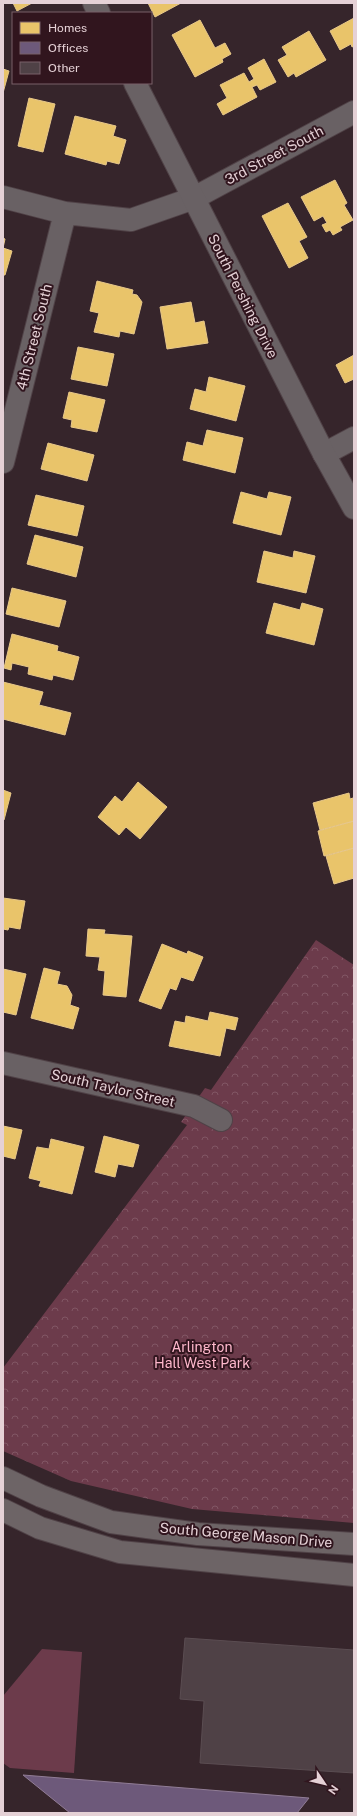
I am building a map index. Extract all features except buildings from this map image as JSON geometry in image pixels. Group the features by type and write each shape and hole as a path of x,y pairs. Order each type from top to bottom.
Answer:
{"main road":[{"name":"South George Mason Drive","path":"3,1478 41,1496 111,1522 198,1534 354,1544"},
{"name":"South George Mason Drive","path":"3,1510 40,1528 120,1552 354,1575"}],"street":[{"path":"94,3 98,12"},
{"name":"South Pershing Drive","path":"136,84 324,454 354,508"},
{"name":"3rd Street South","path":"3,197 65,213 131,220 194,198 354,112"},
{"name":"4th Street South","path":"3,462 65,213"},
{"path":"324,454 354,438"},
{"name":"South Taylor Street","path":"3,1063 194,1106 221,1120"}],"green space":[{"name":"Arlington Hall West Park","path":"316,940 354,965 354,1523 192,1509 71,1481 3,1451 3,1368 187,1125 181,1122 205,1088 211,1090"},
{"path":"42,1649 82,1652 74,1773 10,1768 3,1763 3,1696"}]}
